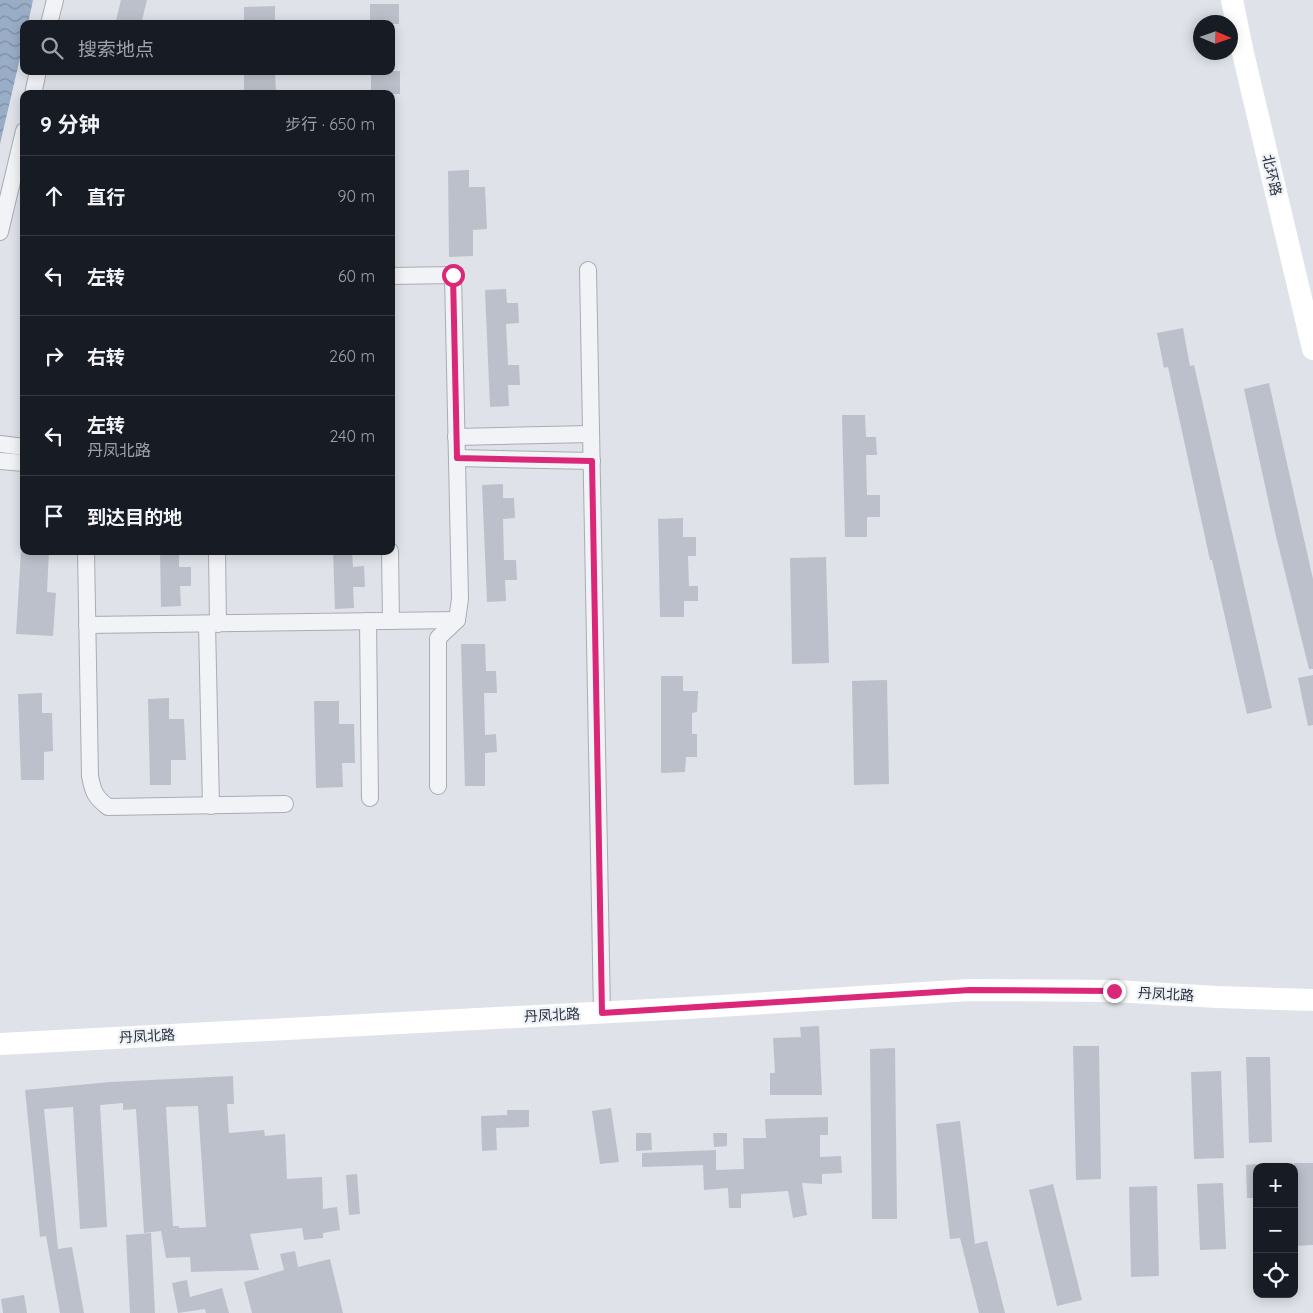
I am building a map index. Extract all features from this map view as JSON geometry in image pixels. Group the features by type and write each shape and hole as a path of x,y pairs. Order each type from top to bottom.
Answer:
{"main road":[{"name":"北环路","path":"1232,0 1313,349"},
{"name":"丹凤北路","path":"0,1044 602,1013 970,990 1114,991 1313,1000"}],"street":[{"path":"50,20 55,0"},
{"path":"33,90 37,75"},
{"path":"0,232 20,148"},
{"path":"588,270 602,1013"},
{"path":"395,276 453,275 460,599 457,620 438,638 438,786"},
{"path":"456,437 591,434"},
{"path":"0,444 20,446"},
{"path":"457,458 592,461"},
{"path":"0,461 20,463"},
{"path":"86,555 90,776 92,790 98,799 108,807 285,804"},
{"path":"211,806 213,624 216,555"},
{"path":"390,555 391,621"},
{"path":"87,625 457,620"},
{"path":"368,621 370,798"}],"water":[{"path":"0,0 33,0 29,20 20,20 20,58 0,144"}],"building":[{"path":"121,0 147,0 142,20 116,20"},
{"path":"370,4 399,4 399,24 395,24 395,20 370,20"},
{"path":"275,6 275,20 244,20 244,7"},
{"path":"395,71 400,71 400,94 395,94 395,90 371,90 371,75 395,75"},
{"path":"244,75 275,75 276,90 244,90"},
{"path":"469,170 469,187 485,187 487,229 473,230 473,256 449,257 448,171"},
{"path":"506,289 507,303 518,303 519,323 506,324 508,365 519,365 520,385 508,385 509,406 490,407 485,290"},
{"path":"1183,328 1190,366 1194,365 1272,708 1247,714 1212,560 1210,560 1168,367 1164,368 1157,333"},
{"path":"1269,383 1313,579 1313,669 1309,669 1276,536 1244,389"},
{"path":"842,415 865,415 866,437 876,437 877,455 866,455 867,495 880,495 880,517 867,517 867,537 845,537"},
{"path":"503,484 503,498 514,498 515,518 503,519 504,560 516,560 517,580 505,580 506,601 487,602 482,485"},
{"path":"683,518 683,537 696,537 696,556 688,556 689,586 698,586 698,601 684,601 684,617 660,617 658,519"},
{"path":"21,555 49,555 47,592 56,593 53,636 16,634"},
{"path":"160,555 179,555 179,567 191,567 191,586 180,586 181,606 161,607"},
{"path":"333,555 352,555 353,567 364,566 365,587 353,587 354,608 335,609"},
{"path":"826,557 829,663 792,664 790,558"},
{"path":"461,644 485,644 486,671 496,671 497,693 484,693 485,735 496,734 497,752 485,753 485,786 465,786"},
{"path":"1313,675 1313,725 1308,726 1298,678"},
{"path":"661,676 683,676 683,691 698,691 697,712 692,713 692,734 697,734 697,757 686,757 685,772 661,773"},
{"path":"887,680 889,784 854,785 852,681"},
{"path":"42,693 42,713 52,713 53,751 44,752 44,780 21,780 18,694"},
{"path":"169,698 169,719 184,719 186,760 171,760 171,785 150,785 148,699"},
{"path":"314,701 339,701 339,724 354,724 355,763 342,763 343,787 316,788"},
{"path":"819,1026 822,1095 770,1095 770,1073 775,1073 773,1038 801,1037 800,1027"},
{"path":"1073,1046 1099,1046 1101,1179 1076,1180"},
{"path":"895,1048 897,1219 872,1219 870,1049"},
{"path":"1246,1057 1270,1057 1272,1142 1249,1143"},
{"path":"1221,1071 1224,1158 1194,1159 1191,1072"},
{"path":"233,1076 234,1104 227,1104 229,1133 264,1130 265,1136 285,1134 287,1179 322,1177 323,1209 337,1207 340,1230 323,1233 323,1238 304,1240 302,1228 250,1234 259,1270 191,1272 190,1257 166,1258 161,1231 144,1233 136,1109 123,1110 123,1103 100,1105 107,1227 80,1229 73,1107 44,1109 58,1249 72,1247 84,1313 60,1313 46,1236 40,1237 25,1090 110,1082","holes":["198,1106 206,1227 179,1228 179,1226 173,1226 166,1107"]},
{"path":"611,1108 619,1162 600,1164 592,1111"},
{"path":"507,1110 529,1110 529,1127 496,1128 497,1150 482,1151 481,1116 507,1115"},
{"path":"828,1117 828,1135 820,1135 820,1157 841,1156 842,1173 822,1174 822,1184 802,1183 807,1215 793,1218 788,1191 741,1194 741,1208 729,1208 728,1188 704,1190 703,1165 642,1167 642,1153 716,1150 716,1170 744,1169 743,1138 766,1138 765,1119"},
{"path":"960,1121 975,1244 987,1241 1005,1313 979,1313 960,1238 950,1239 936,1124"},
{"path":"636,1133 651,1133 652,1150 636,1151"},
{"path":"713,1133 727,1133 727,1146 714,1147"},
{"path":"1298,1163 1313,1163 1313,1245 1298,1246"},
{"path":"1253,1164 1253,1198 1247,1198 1246,1165"},
{"path":"357,1174 360,1214 349,1215 346,1175"},
{"path":"1223,1183 1226,1249 1200,1250 1197,1184"},
{"path":"1053,1184 1082,1300 1057,1306 1029,1190"},
{"path":"1157,1186 1159,1276 1131,1277 1129,1187"},
{"path":"151,1233 155,1313 130,1313 126,1235"},
{"path":"295,1251 298,1267 330,1259 343,1313 252,1313 244,1282 284,1270 280,1254"},
{"path":"187,1280 190,1297 222,1288 229,1313 206,1313 205,1309 178,1313 172,1283"},
{"path":"24,1295 27,1313 3,1313 1,1299"}],"route":[{"path":"453,275 457,458 592,461 602,1013 970,990 1114,991"}]}
